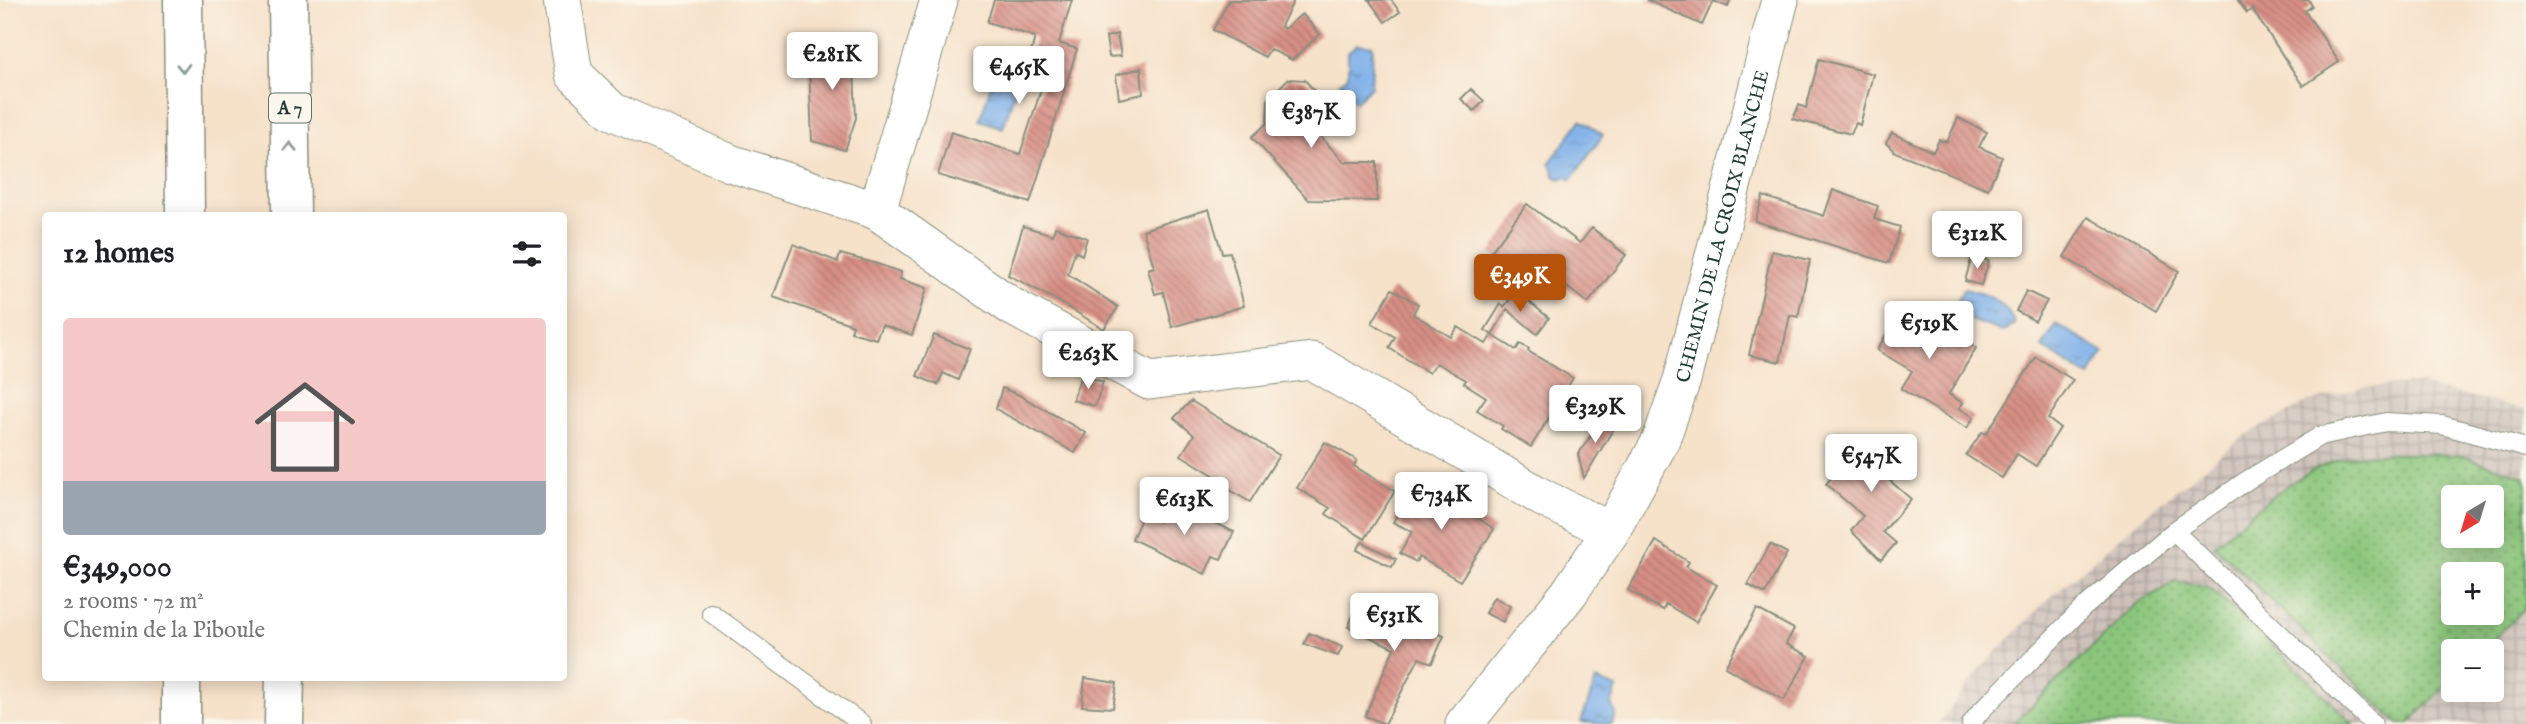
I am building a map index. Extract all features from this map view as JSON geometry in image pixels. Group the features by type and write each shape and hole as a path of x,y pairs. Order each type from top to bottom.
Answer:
{"highway":[{"path":"183,0 185,212"},
{"name":"A 7","path":"288,0 291,212"},
{"path":"181,681 181,724"},
{"path":"284,724 285,681"}],"street":[{"path":"562,0 574,74 612,111 730,163 877,211 1012,306 1149,382 1312,362 1544,498 1611,531"},
{"path":"877,211 939,0"},
{"name":"CHEMIN DE LA CROIX BLANCHE","path":"1464,724 1569,593 1611,531 1660,442 1682,380 1780,0"}],"lane":[{"path":"1971,724 2082,609 2174,531 2246,481 2320,436 2386,422 2442,425 2526,448"},
{"path":"2174,531 2373,724"},
{"path":"711,613 862,724"}],"shaded area":[{"path":"2418,384 2526,410 2526,724 1938,724 1982,667 2043,604 2148,513 2244,436 2308,402 2364,387"}],"green space":[{"path":"2363,455 2460,455 2526,477 2526,607 2494,639 2441,639 2441,691 2408,724 2399,724 2214,545 2264,502 2321,467 2341,459"},
{"path":"2176,581 2209,588 2353,724 2013,724 2136,605"}],"water":[{"path":"1357,44 1373,46 1371,86 1356,102 1338,85 1348,76 1348,52"},
{"path":"994,74 1018,81 1003,128 980,120"},
{"path":"1581,120 1603,135 1571,180 1567,177 1560,179 1554,176 1553,168 1549,164"},
{"path":"1964,289 2001,304 2015,324 2003,332 1971,320 1954,306"},
{"path":"2057,324 2104,353 2089,377 2042,347"},
{"path":"1596,680 1617,688 1611,705 1616,713 1612,724 1581,722"}],"building":[{"path":"994,0 1072,0 1059,43 1077,49 1030,203 938,175 951,132 1020,154 1043,84 1051,86 1056,70 1029,61 1035,37 987,22"},
{"path":"1229,0 1294,0 1281,26 1284,29 1302,14 1320,34 1292,60 1270,49 1265,57 1213,30"},
{"path":"1369,0 1391,0 1400,12 1385,22"},
{"path":"1647,0 1730,0 1728,7 1713,1 1702,25"},
{"path":"2238,0 2309,0 2312,6 2305,11 2339,62 2303,86 2252,9 2247,13"},
{"path":"1117,34 1121,56 1109,57 1106,37"},
{"path":"808,40 853,41 856,118 845,150 812,141"},
{"path":"1819,59 1873,74 1860,125 1856,123 1851,134 1793,119 1799,105 1806,108"},
{"path":"1141,68 1143,94 1119,99 1116,75"},
{"path":"1288,79 1305,80 1321,99 1305,113 1324,133 1320,136 1344,162 1377,162 1377,201 1309,200 1252,137 1267,123 1268,99"},
{"path":"1471,89 1484,101 1474,111 1461,99"},
{"path":"1958,118 1987,132 1979,147 2002,157 1988,189 1895,152 1886,143 1892,133 1933,152 1939,140 1947,142"},
{"path":"1833,190 1878,206 1874,219 1900,227 1889,263 1755,221 1763,196 1824,216"},
{"path":"1527,204 1580,243 1592,228 1626,255 1588,303 1526,256 1513,270 1490,253"},
{"path":"1209,209 1222,253 1230,252 1244,306 1172,327 1163,292 1155,294 1148,269 1154,267 1143,230"},
{"path":"2088,217 2179,271 2156,311 2064,257"},
{"path":"1023,226 1053,235 1055,227 1087,238 1082,255 1075,251 1068,274 1118,307 1104,329 1008,275"},
{"path":"793,244 838,262 840,254 874,263 901,272 900,279 927,288 912,335 882,325 876,339 851,332 853,325 773,297"},
{"path":"1772,251 1810,260 1798,317 1790,315 1780,362 1749,355"},
{"path":"1972,256 1989,261 1981,285 1965,281"},
{"path":"1392,289 1418,304 1413,314 1451,337 1458,327 1486,344 1492,335 1516,350 1520,344 1573,378 1531,447 1501,429 1503,426 1477,410 1486,397 1464,383 1466,380 1436,363 1429,373 1389,348 1395,337 1372,323"},
{"path":"1516,291 1549,318 1537,334 1507,309 1492,335 1485,330 1501,304 1504,307"},
{"path":"2026,291 2047,301 2035,321 2016,311"},
{"path":"1904,305 1976,348 1949,394 1963,403 1959,408 1974,417 1967,428 1901,389 1912,371 1877,350"},
{"path":"934,335 970,349 958,380 943,373 938,385 917,376"},
{"path":"2036,357 2073,380 2048,419 2060,428 2036,466 2017,454 2002,478 1966,455 1982,432 1986,434"},
{"path":"1081,375 1103,382 1095,406 1073,400"},
{"path":"1002,388 1086,433 1075,453 996,409"},
{"path":"1191,401 1279,455 1250,502 1213,480 1215,476 1181,455 1194,435 1174,418"},
{"path":"1602,418 1615,426 1584,478 1578,455"},
{"path":"1866,437 1899,465 1888,479 1911,499 1883,532 1896,543 1881,560 1851,531 1863,516 1826,484"},
{"path":"1325,442 1357,460 1354,466 1395,491 1365,539 1326,514 1330,508 1297,488"},
{"path":"1420,477 1439,488 1431,502 1454,517 1460,506 1494,529 1460,581 1419,557 1416,562 1400,553 1412,532 1393,522"},
{"path":"1169,501 1234,532 1221,559 1213,556 1205,574 1132,539 1143,514 1159,522"},
{"path":"1656,541 1689,562 1686,567 1717,585 1696,622 1666,604 1663,610 1628,590"},
{"path":"1362,542 1396,559 1392,567 1357,550"},
{"path":"1770,544 1787,553 1765,594 1748,585"},
{"path":"1494,597 1510,606 1503,622 1485,613"},
{"path":"1360,600 1444,636 1432,663 1419,658 1385,724 1365,716 1394,648 1348,627"},
{"path":"1757,609 1794,629 1786,644 1809,656 1784,700 1725,667"},
{"path":"1309,633 1342,647 1338,656 1304,644"},
{"path":"1085,678 1117,683 1113,708 1082,706"}]}
